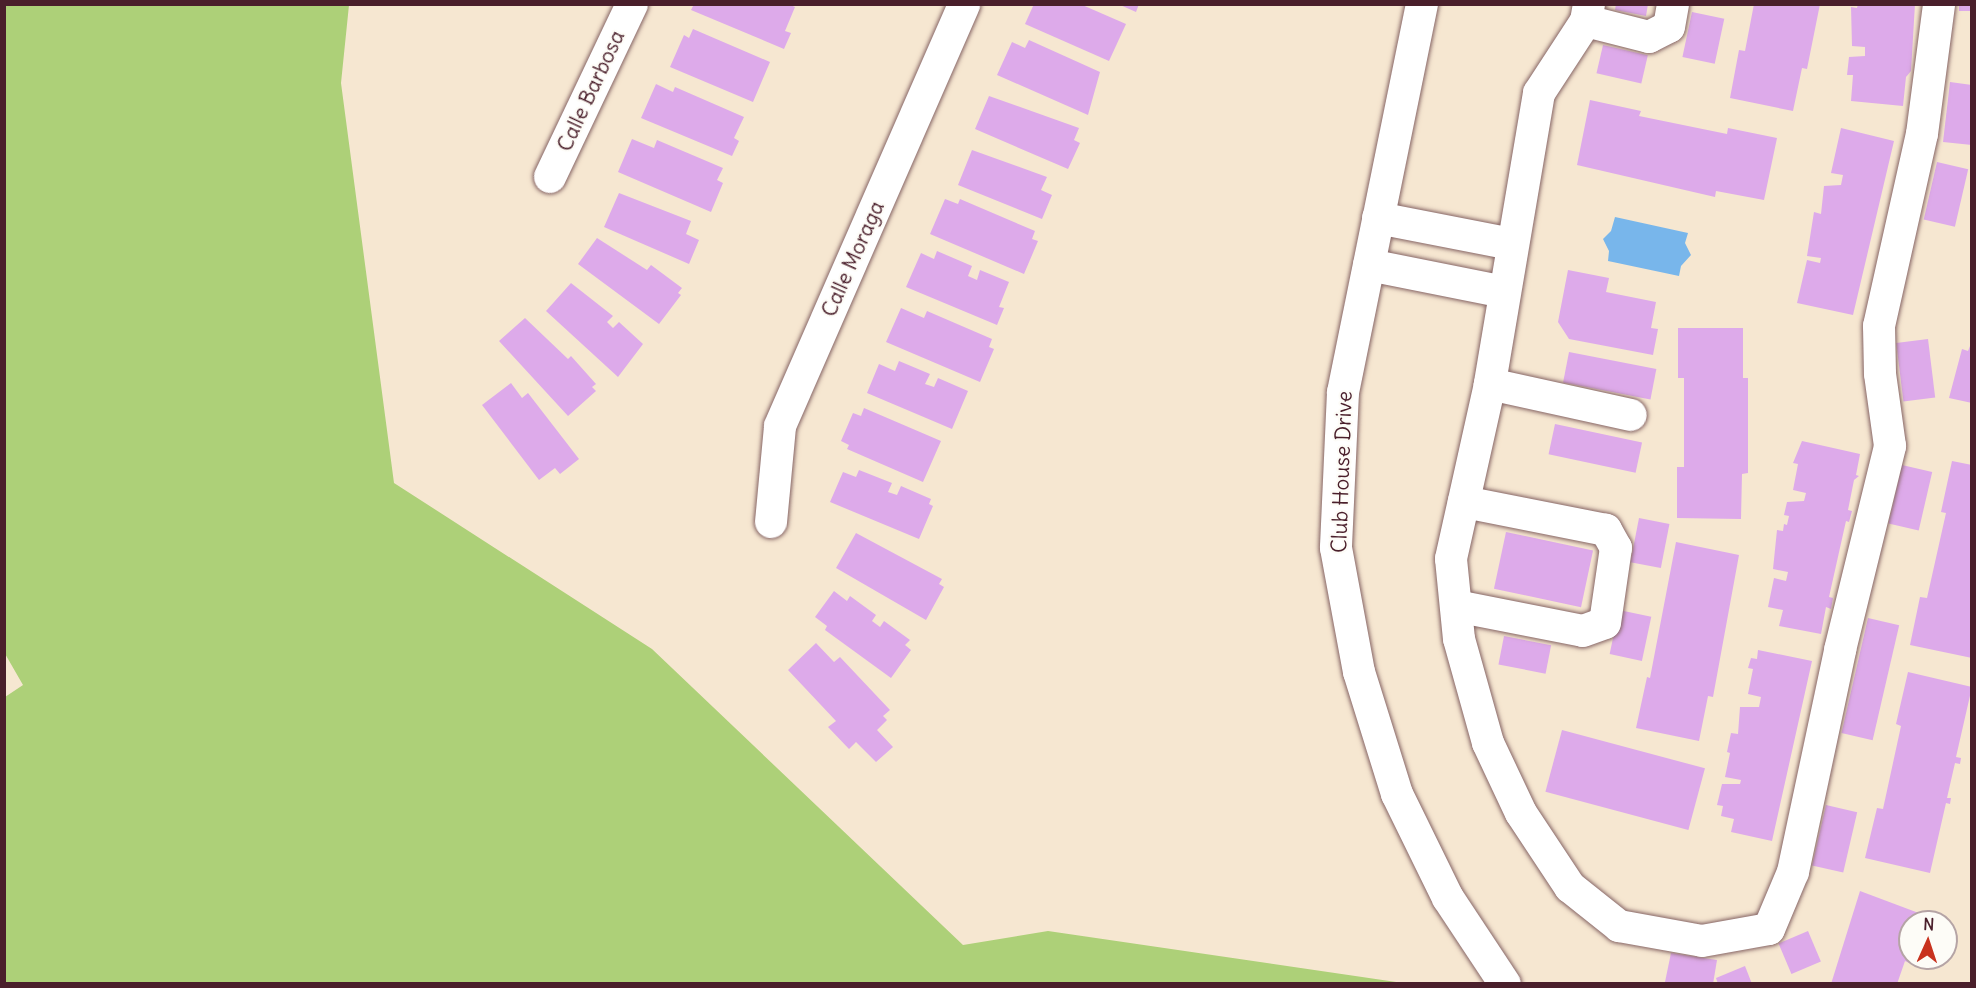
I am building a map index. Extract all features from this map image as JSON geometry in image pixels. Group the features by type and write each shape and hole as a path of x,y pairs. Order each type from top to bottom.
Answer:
{"street":[{"name":"Calle Barbosa","path":"550,177 632,4"},
{"name":"Calle Moraga","path":"771,522 780,426 964,4"},
{"name":"Club House Drive","path":"1422,4 1343,392 1336,548 1359,672 1397,794 1448,898 1505,984"},
{"path":"1673,4 1669,27 1649,37 1587,13 1539,93 1490,384 1451,559 1459,639 1488,742 1521,813 1570,887 1619,926 1702,941 1769,929 1793,872 1840,650 1890,446 1880,374 1879,326 1922,134 1940,4"},
{"path":"1378,218 1512,244"},
{"path":"1369,265 1504,292"},
{"path":"1490,384 1630,415"},
{"path":"1456,606 1583,631 1605,623 1616,548 1606,530 1464,502"}],"green space":[{"path":"5,4 349,5 341,83 394,483 652,649 963,945 1048,931 1403,983 5,983 5,697 23,685 4,652"}],"water":[{"path":"1615,217 1688,233 1685,243 1691,255 1681,266 1679,276 1608,261 1609,251 1603,239 1611,231"}],"building":[{"path":"694,4 788,4 795,7 785,31 791,33 784,49 691,10"},
{"path":"1034,4 1080,4 1126,24 1109,61 1025,24"},
{"path":"1118,4 1139,4 1136,12"},
{"path":"1616,4 1648,4 1646,16 1615,10"},
{"path":"1754,4 1820,4 1807,69 1802,68 1793,111 1730,98 1739,50 1745,51"},
{"path":"1858,4 1915,4 1911,71 1906,77 1903,106 1851,101 1853,75 1847,75 1849,57 1865,56 1865,47 1852,46 1851,7 1857,8"},
{"path":"1959,4 1972,4 1972,11 1959,11"},
{"path":"1692,12 1724,19 1715,64 1682,57"},
{"path":"693,29 770,62 753,102 670,67 684,35 689,38"},
{"path":"1029,40 1100,72 1088,115 997,75 1012,42 1025,48"},
{"path":"1603,45 1648,55 1641,84 1596,73"},
{"path":"1950,82 1972,85 1972,145 1943,142"},
{"path":"656,84 673,92 675,87 744,117 734,138 739,141 732,156 641,118"},
{"path":"989,96 1079,128 1074,140 1080,143 1068,169 975,129"},
{"path":"1590,100 1641,111 1639,116 1727,134 1728,128 1777,138 1764,200 1716,191 1715,197 1577,165"},
{"path":"1841,128 1894,141 1853,315 1797,303 1807,260 1820,263 1821,258 1807,256 1814,212 1821,214 1824,186 1841,185 1843,175 1831,173"},
{"path":"632,139 654,148 657,140 723,168 717,180 723,183 711,212 618,172"},
{"path":"972,150 1047,177 1041,190 1052,195 1042,219 958,185"},
{"path":"1937,162 1968,169 1955,227 1924,219"},
{"path":"619,193 691,221 686,234 699,240 689,264 604,227"},
{"path":"945,199 958,204 960,199 1035,231 1032,239 1038,241 1024,274 930,234"},
{"path":"597,238 647,270 651,265 682,288 678,293 681,295 659,324 578,264"},
{"path":"937,251 972,266 968,276 977,280 980,270 1009,282 999,307 1004,308 997,325 906,287 921,253 934,259"},
{"path":"1568,270 1609,278 1606,292 1656,302 1651,328 1658,329 1653,355 1569,339 1558,322"},
{"path":"571,283 613,316 607,322 613,328 619,322 643,344 618,377 546,311"},
{"path":"901,308 924,318 927,311 992,339 989,347 994,349 980,382 886,342"},
{"path":"525,318 568,359 571,356 596,384 592,387 596,391 568,416 499,341"},
{"path":"1678,328 1743,328 1743,378 1748,378 1748,473 1742,474 1741,519 1677,518 1677,467 1684,467 1684,378 1678,378"},
{"path":"1928,339 1935,398 1903,401 1896,343"},
{"path":"1972,341 1972,403 1949,398 1962,349 1968,351"},
{"path":"1569,352 1656,369 1650,399 1563,382"},
{"path":"899,361 930,374 925,384 934,387 938,378 968,391 952,429 867,393 879,364 895,371"},
{"path":"511,383 522,398 528,393 579,459 560,474 555,468 539,480 482,405"},
{"path":"864,408 941,441 923,482 847,449 849,445 841,441 853,413 861,416"},
{"path":"1555,424 1642,443 1636,473 1549,454"},
{"path":"1802,441 1860,454 1856,475 1859,476 1854,480 1848,510 1852,511 1849,522 1846,521 1829,597 1833,598 1831,609 1826,607 1821,634 1779,626 1783,610 1768,607 1774,578 1786,581 1788,572 1773,569 1777,530 1783,531 1784,524 1787,525 1789,516 1784,515 1787,502 1804,501 1806,493 1793,490 1798,464 1793,463"},
{"path":"1952,461 1972,465 1972,658 1910,645 1920,597 1927,598 1946,513 1941,512"},
{"path":"1902,465 1932,472 1919,530 1889,523"},
{"path":"859,470 892,483 888,492 897,495 901,486 931,499 929,504 933,506 919,539 830,502 843,472 856,477"},
{"path":"1639,518 1669,524 1661,568 1630,562"},
{"path":"1506,532 1593,551 1581,607 1494,589"},
{"path":"856,533 942,579 939,584 944,587 926,620 836,568"},
{"path":"1676,542 1739,555 1713,697 1708,696 1699,741 1636,728 1647,677 1650,678"},
{"path":"834,591 847,601 850,596 876,615 872,621 880,627 884,621 910,640 905,645 911,650 891,678 825,630 827,626 815,617"},
{"path":"1619,610 1651,617 1642,661 1610,654"},
{"path":"1868,618 1899,625 1873,740 1841,733"},
{"path":"1504,636 1551,645 1546,674 1498,664"},
{"path":"816,643 834,662 840,657 890,710 883,716 887,720 877,730 893,747 876,762 856,742 849,749 828,727 836,721 788,670"},
{"path":"1758,650 1812,661 1772,841 1731,832 1734,819 1721,816 1723,806 1717,805 1722,784 1740,784 1741,780 1725,777 1730,753 1727,752 1731,733 1738,734 1740,707 1759,707 1761,697 1748,694 1753,669 1748,668 1751,658 1757,659"},
{"path":"1908,672 1972,687 1956,757 1961,758 1960,764 1955,763 1947,798 1951,798 1950,804 1946,803 1930,873 1865,858 1877,808 1883,809 1901,726 1896,724"},
{"path":"1562,730 1705,768 1688,830 1545,792"},
{"path":"1826,805 1857,812 1843,873 1812,865"},
{"path":"1860,891 1911,910 1898,910 1898,970 1902,970 1897,984 1831,984"},
{"path":"1808,931 1821,961 1791,974 1779,944"},
{"path":"1671,953 1717,960 1713,984 1665,982"},
{"path":"1745,966 1752,984 1718,984 1716,978"}]}
